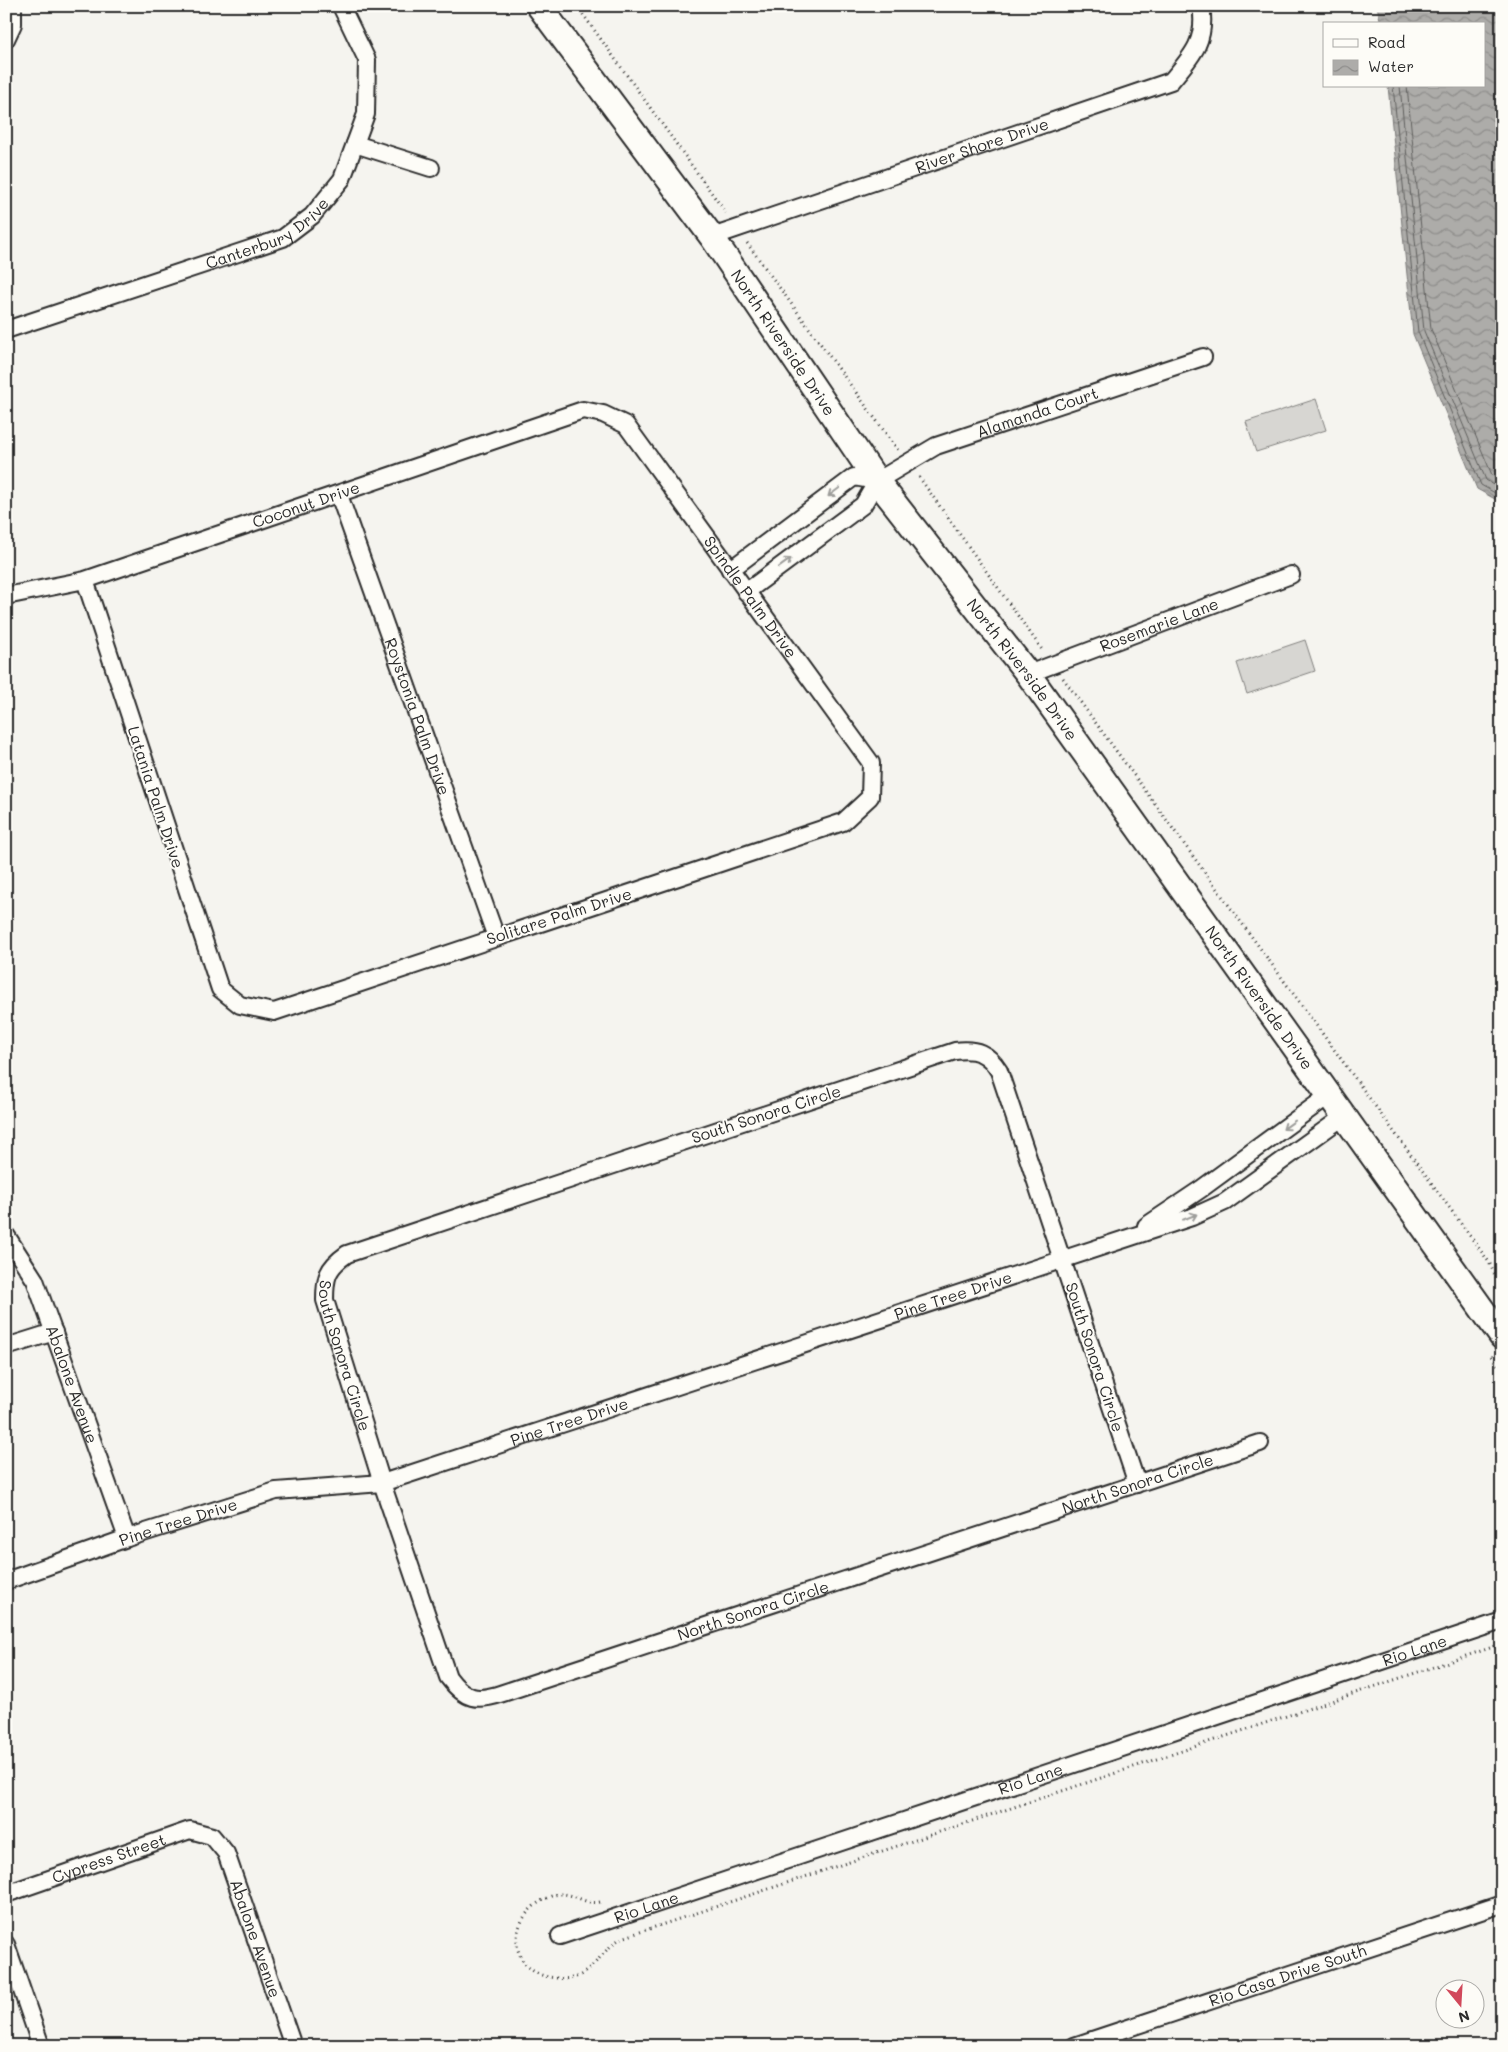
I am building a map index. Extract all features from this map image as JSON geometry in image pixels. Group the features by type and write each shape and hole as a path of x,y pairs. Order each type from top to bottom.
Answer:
{"street":[{"path":"6,39 13,24 13,6"},
{"name":"Canterbury Drive","path":"6,330 282,238 312,216 342,179 366,114 367,60 342,6"},
{"name":"North Riverside Drive","path":"539,6 712,237 877,481 1028,674 1502,1338"},
{"name":"River Shore Drive","path":"712,237 1171,81 1195,54 1204,24 1201,6"},
{"path":"355,144 431,168"},
{"name":"Alamanda Court","path":"877,481 936,446 1203,357"},
{"name":"Coconut Drive","path":"6,596 85,580 339,495 582,410 603,414"},
{"name":"Spindle Palm Drive","path":"603,414 626,425 871,763 870,797"},
{"path":"730,570 854,477 877,481 863,505 746,592"},
{"name":"Roystonia Palm Drive","path":"339,495 496,937"},
{"name":"Rosemarie Lane","path":"1028,674 1291,575"},
{"name":"Latania Palm Drive","path":"85,580 220,989 240,1005"},
{"name":"Solitare Palm Drive","path":"240,1005 274,1012 843,822 870,797"},
{"name":"South Sonora Circle","path":"382,1483 325,1300 325,1280 335,1263 347,1254 945,1054 966,1049 980,1051 991,1058 1000,1071 1136,1484"},
{"name":"Pine Tree Drive","path":"1128,1238 1201,1189 1328,1096"},
{"name":"Pine Tree Drive","path":"6,1581 127,1538 276,1492 382,1483 1192,1217 1225,1202 1343,1117"},
{"name":"Abalone Avenue","path":"6,1235 35,1280 127,1538"},
{"path":"6,1347 54,1332"},
{"name":"North Sonora Circle","path":"382,1483 448,1678 457,1689 471,1698 486,1699 1260,1444"},
{"name":"Rio Lane","path":"560,1936 1502,1621"},
{"name":"Cypress Street","path":"6,1894 190,1830 212,1836"},
{"name":"Abalone Avenue","path":"212,1836 226,1853 293,2046"},
{"name":"Rio Casa Drive South","path":"1074,2046 1502,1904"},
{"path":"6,1944 41,2046"}],"path":[{"path":"577,6 1488,1262 1502,1291"}],"shaded area":[{"path":"1316,399 1326,430 1256,452 1246,422"},
{"path":"1305,640 1315,671 1247,694 1237,663"}],"water":[{"path":"1377,6 1502,6 1502,503 1477,489 1413,334 1388,88 1486,88 1486,22 1381,22"}]}
